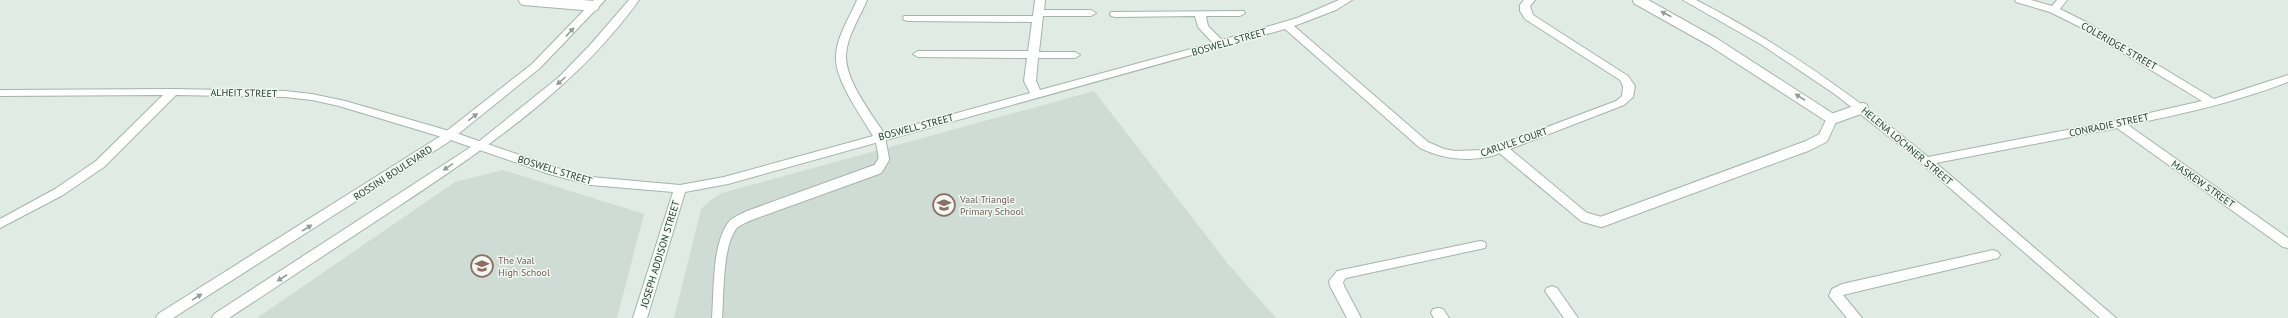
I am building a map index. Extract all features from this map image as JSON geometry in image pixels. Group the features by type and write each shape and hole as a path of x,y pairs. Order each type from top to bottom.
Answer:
{"street":[{"path":"219,318 481,146 563,79 594,47 634,0"},
{"path":"862,0 844,43 841,56 848,81 880,137"},
{"path":"1036,94 1030,81 1040,0"},
{"name":"BOSWELL STREET","path":"481,146 553,171 591,181 615,185 680,189 724,181 1220,44 1286,25 1320,13 1347,0"},
{"name":"CARLYLE COURT","path":"1286,25 1424,145 1434,151 1444,154 1466,156 1501,148 1620,103 1627,97 1630,91 1624,78 1614,70 1529,17 1525,11 1525,5 1530,0"},
{"name":"HELENA LOCHNER STREET","path":"1688,0 1741,27 1820,77 1863,108 1927,161 2109,318"},
{"name":"COLERIDGE STREET","path":"2020,0 2054,10 2120,45 2213,103"},
{"path":"2054,10 2062,0"},
{"name":"ROSSINI BOULEVARD","path":"164,318 360,195 449,135 536,66 597,3"},
{"path":"908,18 1038,16 1091,13"},
{"path":"1115,14 1240,14"},
{"path":"1200,14 1203,27 1220,44"},
{"path":"918,54 1075,55"},
{"name":"CONRADIE STREET","path":"1927,161 2119,124 2213,103 2257,91 2288,78"},
{"path":"0,224 59,192 100,164 173,92"},
{"name":"ALHEIT STREET","path":"0,93 173,92 284,94 312,97 342,103 481,146"},
{"name":"MASKEW STREET","path":"2119,124 2288,244"},
{"name":"JOSEPH ADDISON STREET","path":"640,318 680,189"},
{"path":"1354,318 1337,286 1336,281 1342,274 1480,245"},
{"path":"1855,318 1836,296 1842,289 1993,255"},
{"path":"1552,291 1570,318"}],"lane":[{"path":"524,0 597,3"},
{"path":"1638,0 1684,23 1832,119"},
{"path":"1501,148 1584,217 1601,222 1806,146 1822,138 1827,133 1828,125 1832,119 1863,108"},
{"path":"717,318 722,258 726,236 734,224 748,216 878,169 884,159 880,137"}],"shaded area":[{"name":"Vaal Triangle Primary School","path":"1094,91 1229,265 1276,318 674,318 701,209 709,201 722,193"},
{"name":"The Vaal High School","path":"503,170 644,214 617,318 257,318 455,182"}],"place":[{"name":"Vaal Triangle Primary School","path":"944,205"},
{"name":"The Vaal High School","path":"482,266"}]}
